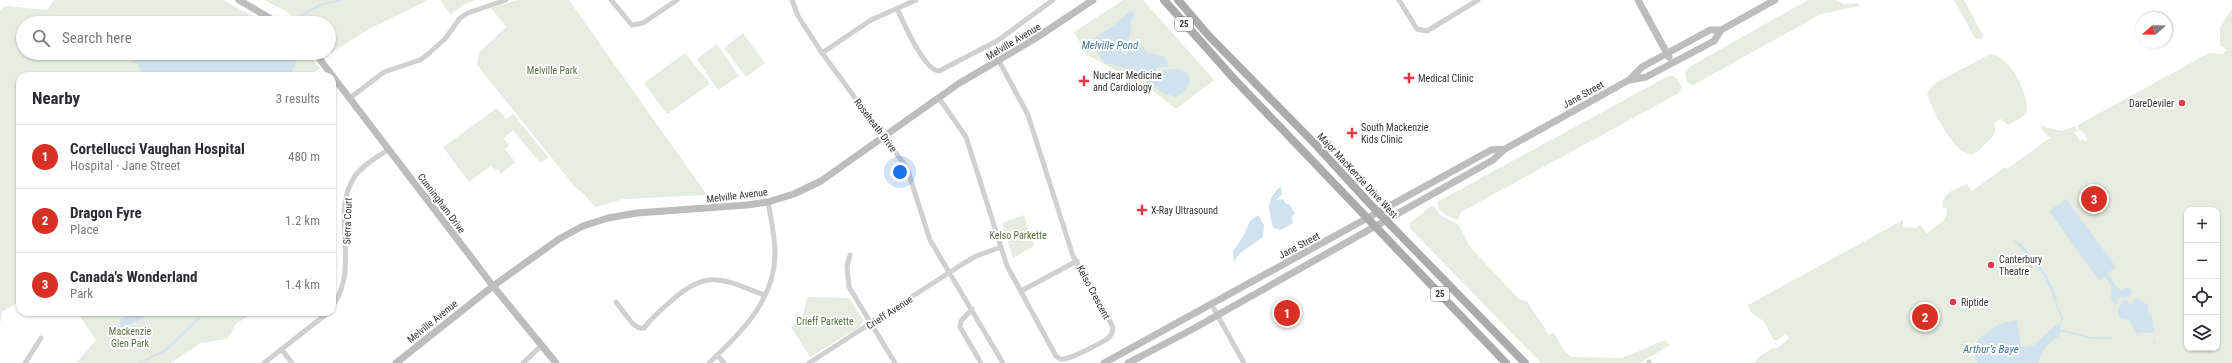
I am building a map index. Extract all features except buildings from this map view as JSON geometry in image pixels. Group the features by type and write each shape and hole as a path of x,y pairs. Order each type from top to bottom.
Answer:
{"main road":[{"name":"25","path":"1164,0 1198,41 1367,220 1506,363"},
{"name":"Major MacKenzie Drive West","path":"1178,0 1209,36 1318,148 1378,213 1387,220 1525,363"}],"street":[{"path":"236,0 241,1 266,16"},
{"path":"350,98 384,72 420,60 445,39 460,18 468,13 506,0"},
{"path":"611,0 632,25 643,23 677,0"},
{"name":"Roseheath Drive","path":"792,0 798,16 822,53 907,168 925,229 941,262 972,309 1003,363"},
{"path":"822,53 863,25 916,0"},
{"path":"898,8 914,44 931,66 939,71 997,41 1053,0"},
{"name":"Melville Avenue","path":"396,363 493,286 559,238 583,226 608,218 768,202 794,194 821,181 940,98 1065,20 1093,0"},
{"path":"1399,0 1417,29 1428,31 1478,0"},
{"path":"1638,0 1672,62"},
{"name":"Jane Street","path":"1629,80 1646,77 1714,41 1721,30 1775,0"},
{"name":"Jane Street","path":"1128,363 1215,312 1387,220 1493,160 1505,149 1629,80 1642,67 1710,30 1721,30"},
{"name":"Cunningham Drive","path":"320,60 330,72"},
{"name":"Kelso Crescent","path":"940,98 966,137 1007,266 1050,348 1060,359 1068,358 1108,338 1113,331 1113,327 1077,261 1062,222 1028,115 999,60"},
{"name":"Cunningham Drive","path":"336,80 493,286 556,363"},
{"name":"Sierra Court","path":"336,299 343,286 347,269 344,220 347,193 356,175 388,148"},
{"name":"Jane Street","path":"1104,363 1165,328 1367,220 1491,150 1505,149"},
{"path":"709,363 749,323 772,276 775,255 768,202"},
{"name":"Crieff Avenue","path":"809,363 817,361 976,256 1001,247"},
{"path":"850,255 847,266 849,287 895,363"},
{"path":"1021,291 1077,261"},
{"path":"616,302 632,323 639,328 644,328 680,293 701,280 729,282 764,295"},
{"path":"972,309 961,321 960,327 981,363"},
{"path":"1215,312 1244,363"},
{"path":"264,363 324,316"},
{"path":"25,363 41,338"},
{"path":"523,363 541,346"},
{"path":"282,350 292,363"},
{"path":"717,355 724,363"}],"green space":[{"path":"54,0 223,0 252,16 16,16 16,60 314,60 320,68 315,72 16,72 16,303 2,312 0,324 0,10 5,6 47,10"},
{"path":"264,0 428,0 369,29 336,50 336,16 292,16 286,11"},
{"path":"440,0 475,0 463,5 451,15"},
{"name":"Melville Park","path":"518,0 569,0 707,195 624,199 595,207 585,195 575,187 477,65 479,53 506,27 491,8"},
{"path":"1123,0 1143,0 1214,80 1176,109 1151,89 1087,55 1074,32"},
{"path":"1808,0 1835,0 1843,4 1859,3 1859,6 1821,14 1697,83 1692,85 1687,82 1685,72 1689,67"},
{"path":"1954,0 1964,0 1983,35 1982,39 1975,38"},
{"path":"2232,9 2232,363 1754,363 1758,359 1756,359 1772,348 1778,348 1789,338 1786,333 1778,340 1774,340 1763,321 1751,312 1748,305 1903,220 1903,227 1917,228 1920,225 1927,234 1946,218 1947,208 1943,208 1943,203 1944,199 1950,192 1967,184 1972,191 2005,167 2007,169 2051,137 2048,137 2040,126 2062,131 2076,126 2077,131 2074,132 2080,141 2083,139 2085,142 2088,139 2082,131 2078,130 2078,125 2209,53 2222,54 2227,50 2220,45 2220,27"},
{"path":"743,33 765,63 746,77 724,48"},
{"path":"717,44 739,76 718,90 697,59"},
{"path":"685,53 710,84 667,114 644,83"},
{"path":"1990,54 1998,56 2005,61 2017,76 2025,95 2027,111 2021,118 2008,125 2001,119 1994,123 1995,133 1977,152 1971,154 1964,152 1958,147 1944,130 1933,109 1927,93 1934,84"},
{"path":"1670,75 1675,77 1682,87 1679,93 1461,212 1458,220 1447,216 1440,210 1437,204 1439,201"},
{"path":"497,108 506,119 513,114 548,157 540,163 513,130 504,138 509,145 505,149 515,162 501,174 498,169 495,171 491,166 469,182 443,147"},
{"path":"1434,206 1440,215 1459,225 1470,247 1519,299 1527,301 1549,335 1554,333 1564,351 1572,357 1622,358 1665,340 1670,345 1640,363 1541,363 1410,228 1410,223 1430,207"},
{"name":"Kelso Parkette","path":"1024,215 1034,246 1013,258 1002,223"},
{"name":"Crieff Parkette","path":"807,297 849,298 863,320 861,326 810,357 791,327 803,315"},
{"name":"Mackenzie Glen Park","path":"80,316 248,316 236,324 227,339 201,343 170,363 76,363 96,340"}],"water":[{"name":"Melville Pond","path":"1132,10 1134,16 1131,20 1130,37 1121,53 1126,55 1133,43 1140,42 1146,52 1165,57 1168,66 1156,68 1156,72 1176,69 1185,72 1190,79 1190,82 1186,89 1176,97 1163,93 1131,69 1104,63 1093,45 1094,38 1110,28"},
{"path":"134,60 294,60 296,62 292,72 142,72 137,64 131,62"},
{"path":"1281,186 1282,194 1276,200 1283,199 1286,204 1289,204 1295,213 1292,217 1293,223 1281,230 1273,228 1269,206 1272,196"},
{"path":"2066,199 2116,267 2108,273 2116,286 2122,291 2128,287 2131,289 2132,293 2127,297 2118,298 2116,305 2111,298 2111,287 2105,276 2099,280 2049,211"},
{"path":"1258,215 1264,225 1263,237 1240,253 1234,262 1233,251 1244,235 1250,221"},
{"path":"2013,239 2019,242 2026,249 2048,278 2056,297 2056,304 2045,277"},
{"path":"2136,298 2148,305 2148,315 2152,316 2152,320 2154,322 2152,324 2155,331 2153,333 2140,332 2138,335 2129,320 2121,319 2118,314 2118,309 2122,301 2126,300 2130,305"},
{"path":"126,316 145,317 119,330 121,319"},
{"name":"Arthur’s Baye","path":"2017,320 2021,348 2034,345 2059,322 2060,335 2046,347 2039,363 1978,363 1975,359 1978,339 2000,323 2002,325 2003,323"}],"waterway":[{"path":"300,16 320,5 341,0"},
{"path":"2056,304 2062,317 2059,330 2092,338 2112,338"},
{"path":"140,363 166,350 201,316"}],"place":[{"name":"Medical Clinic","path":"1409,78"},
{"name":"Nuclear Medicine and Cardiology","path":"1084,81"},
{"name":"DareDeviler","path":"2182,103"},
{"name":"South Mackenzie Kids Clinic","path":"1352,133"},
{"name":"Canada's Wonderland","path":"2094,199"},
{"name":"X-Ray Ultrasound","path":"1142,210"},
{"name":"Canterbury Theatre","path":"1991,265"},
{"name":"Riptide","path":"1953,302"},
{"name":"Cortellucci Vaughan Hospital","path":"1287,313"},
{"name":"Dragon Fyre","path":"1925,317"}]}
